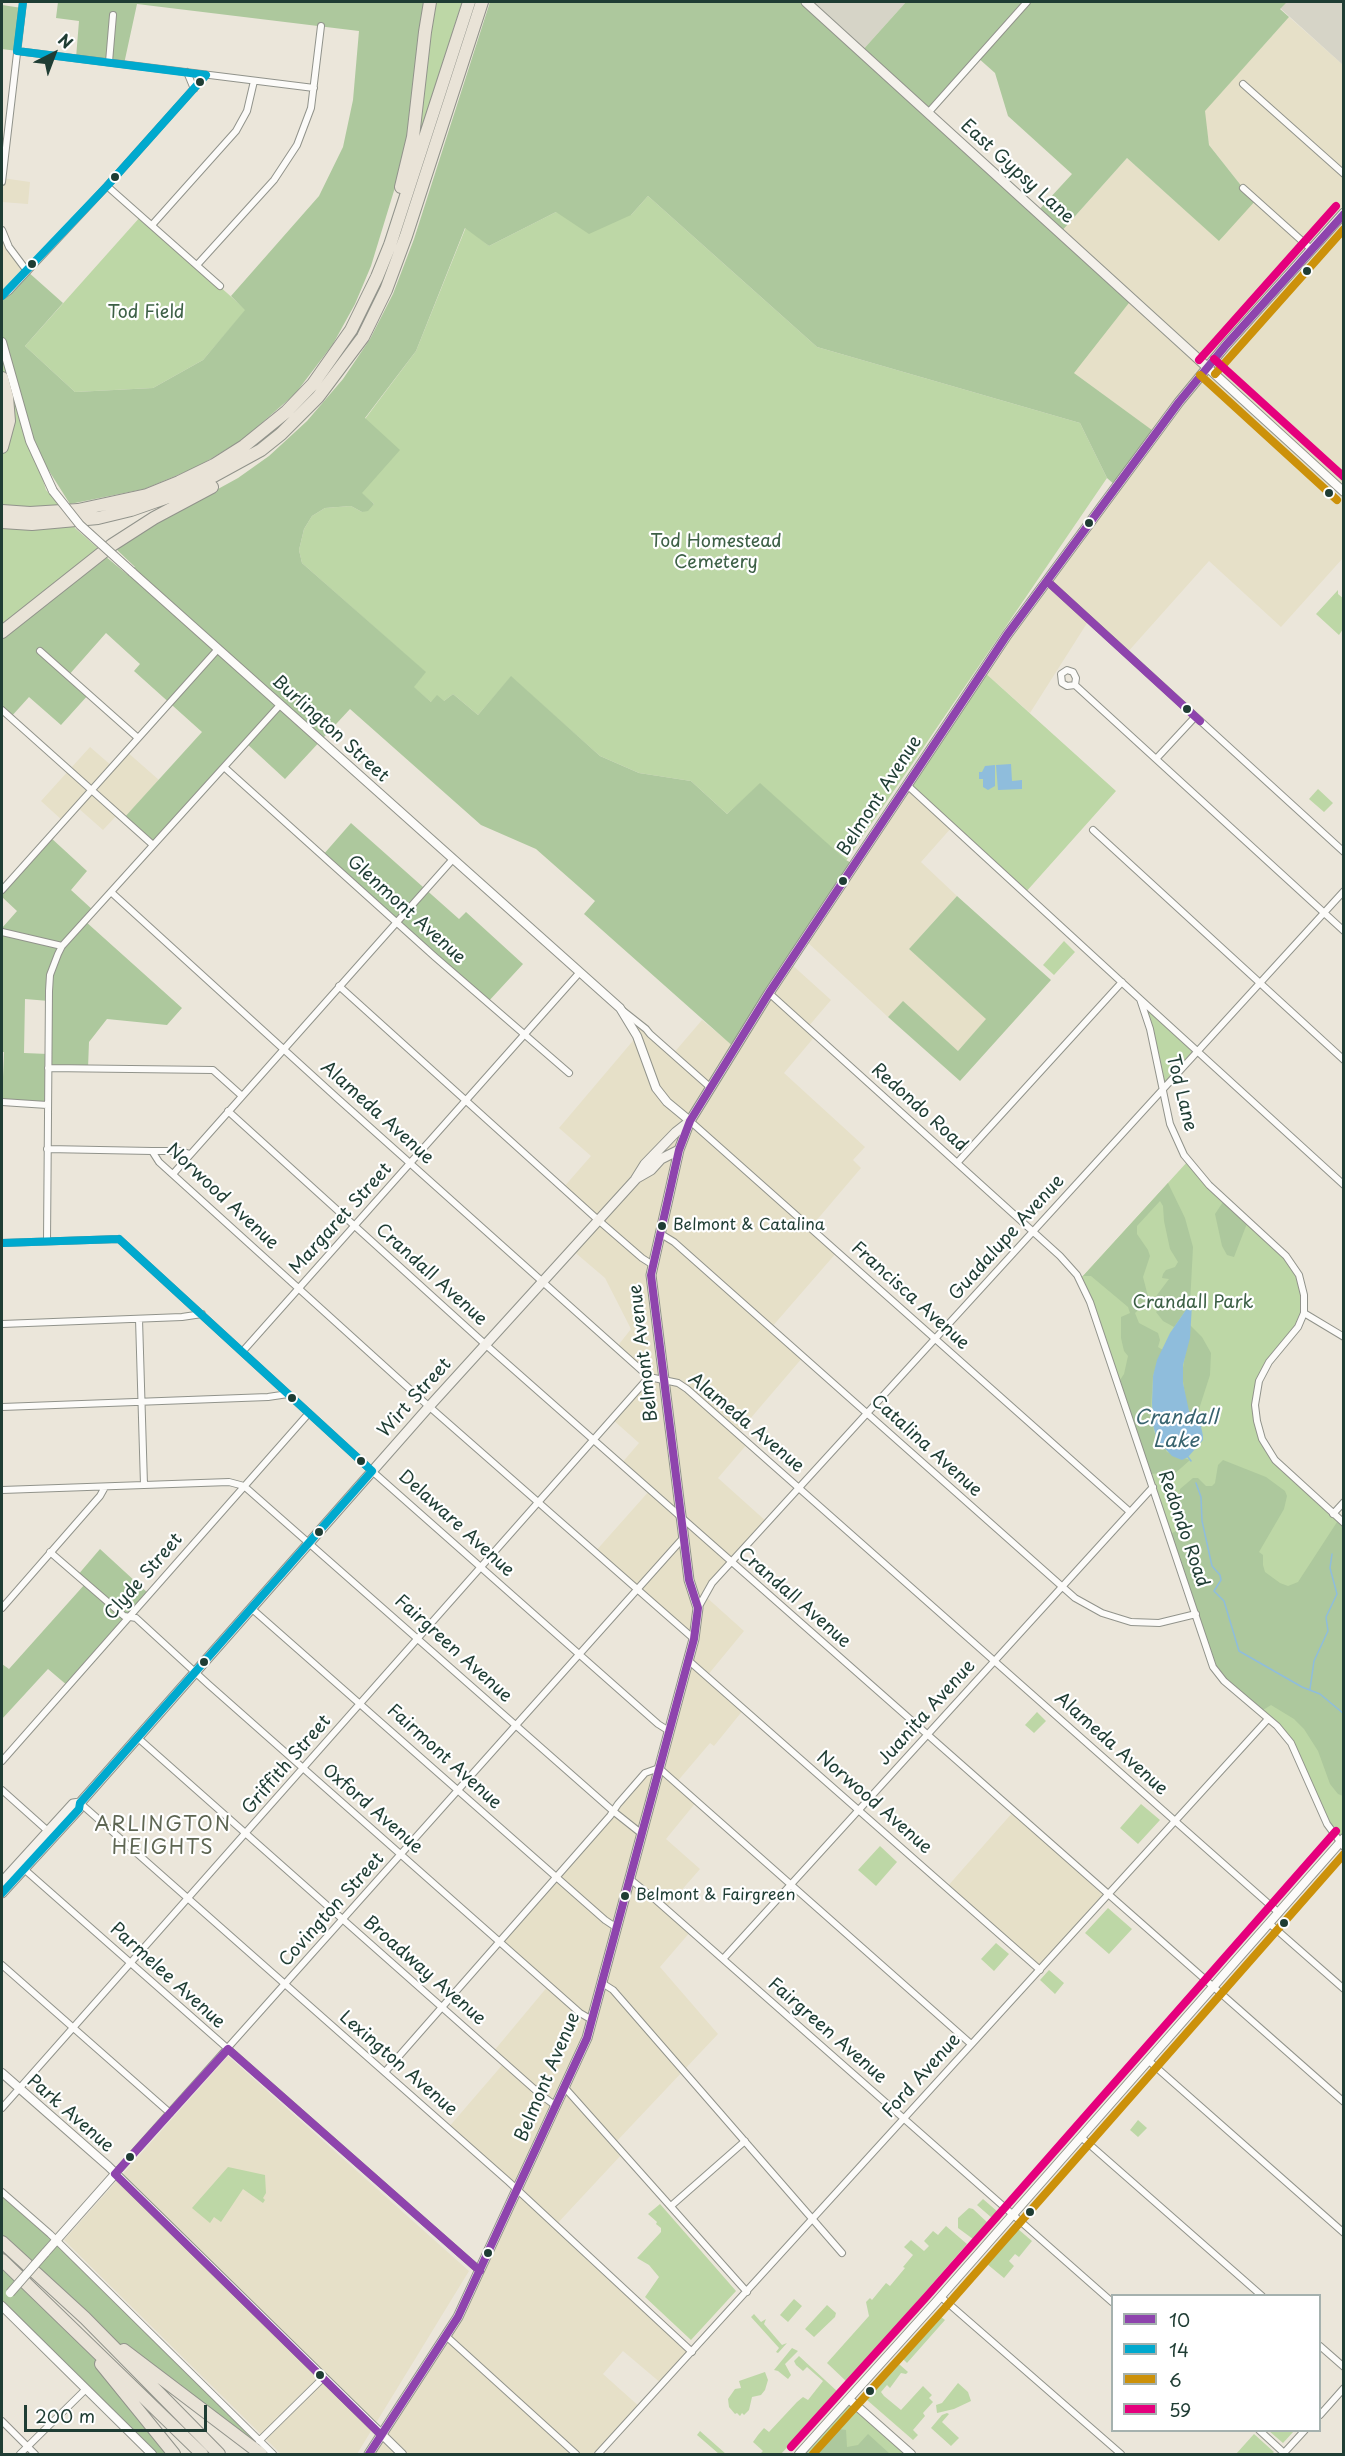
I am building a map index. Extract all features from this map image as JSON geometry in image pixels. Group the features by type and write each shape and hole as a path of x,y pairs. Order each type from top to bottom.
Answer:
{"highway":[{"path":"390,245 394,208 412,137 430,2"},
{"path":"2,511 60,512 147,495 189,477 244,446 293,405 339,350 363,309 390,245 468,2"},
{"path":"2,522 32,524 69,522 131,510 188,490 261,450 301,416 356,346 376,313 403,245 482,2"},
{"path":"2,378 7,397 9,421 2,447"},
{"path":"2,632 112,545 154,518 237,472 256,458 261,450"},
{"path":"2,2242 85,2318 219,2454"},
{"path":"2,2260 202,2454"},
{"path":"85,2318 257,2448"},
{"path":"68,2323 174,2454"}],"main road":[{"name":"East Gypsy Lane","path":"806,2 1207,368"},
{"name":"Belmont Avenue","path":"369,2454 446,2336 480,2271 587,2038 694,1639 698,1608 689,1580 652,1287 653,1265 679,1150 690,1121 769,993 1007,635 1162,424 1207,368 1344,213"},
{"name":"Wirt Street","path":"2,1882 79,1809 80,1803 372,1471 597,1219 635,1180 645,1164 690,1121"},
{"name":"Wirt Street","path":"635,1180 651,1170 661,1159 679,1150"},
{"name":"Wirt Street","path":"2,1893 51,1834"}],"street":[{"path":"2,182 23,2"},
{"path":"928,113 1027,2"},
{"path":"109,62 113,15"},
{"path":"197,265 288,161 306,125 314,88 321,26"},
{"path":"17,51 314,88"},
{"path":"187,72 194,89"},
{"path":"2,296 107,186 206,75"},
{"path":"152,225 236,130 247,111 254,81"},
{"path":"1244,84 1344,174"},
{"path":"107,186 220,286"},
{"path":"1243,188 1311,249"},
{"path":"2,230 9,247 27,271"},
{"name":"Burlington Street","path":"2,342 30,441 53,491 80,525 711,1088"},
{"path":"1207,368 1344,492"},
{"path":"1047,581 1344,852"},
{"path":"2,890 218,649"},
{"path":"40,651 138,738"},
{"path":"1075,685 1344,931"},
{"path":"2,1243 47,1241 50,975 62,946 280,705"},
{"path":"2,710 153,845"},
{"path":"1156,759 1196,717"},
{"name":"Glenmont Avenue","path":"224,767 569,1073"},
{"name":"Tod Lane","path":"907,785 1140,999 1150,1029 1162,1091 1175,1137 1192,1167 1295,1267 1303,1285 1304,1313"},
{"path":"1093,830 1344,1060"},
{"path":"173,1174 453,859"},
{"name":"Guadalupe Avenue","path":"698,1608 712,1583 1344,891"},
{"name":"Alameda Avenue","path":"111,892 649,1377 665,1380 687,1389 1279,1913"},
{"path":"2,932 62,946"},
{"name":"Margaret Street","path":"243,1351 580,972"},
{"path":"957,1163 1122,982"},
{"path":"339,986 597,1219 653,1265"},
{"name":"Redondo Road","path":"769,993 1070,1266 1087,1292 1217,1673 1233,1691 1282,1731 1291,1743 1327,1824 1342,1843"},
{"path":"1140,999 1344,1185"},
{"name":"Francisca Avenue","path":"620,1008 637,1036 656,1088 667,1101 1130,1512"},
{"path":"48,1068 213,1070 242,1096"},
{"path":"2,1102 47,1105"},
{"name":"Crandall Avenue","path":"228,1112 486,1345 1344,2102"},
{"name":"Norwood Avenue","path":"47,1149 152,1151 159,1162 635,1590"},
{"path":"152,1151 180,1151 190,1154"},
{"name":"Catalina Avenue","path":"661,1234 674,1242 1063,1587 1089,1607 1120,1620 1159,1623 1196,1614"},
{"name":"Delaware Avenue","path":"47,1241 120,1239 372,1471 658,1724 669,1731"},
{"path":"1344,1337 1304,1313 1298,1327 1269,1362 1259,1381 1255,1405 1262,1439 1275,1460 1344,1523"},
{"path":"2,1324 139,1320 195,1317 202,1314"},
{"path":"139,1320 144,1485"},
{"name":"Griffith Street","path":"2,2108 649,1377"},
{"path":"2,1407 288,1394"},
{"name":"Clyde Street","path":"2,1761 309,1413"},
{"path":"2,1490 229,1482 244,1486"},
{"name":"Fairgreen Avenue","path":"244,1486 642,1834"},
{"path":"2,1608 100,1496 105,1487"},
{"name":"Juanita Avenue","path":"723,1959 1153,1487"},
{"path":"1333,1514 1344,1502"},
{"name":"Covington Street","path":"2,2304 56,2240 286,1985 635,1590 684,1538"},
{"name":"Oxford Avenue","path":"50,1552 124,1616 136,1618 499,1942 580,2013 592,2020"},
{"path":"635,1590 694,1639"},
{"name":"Fairmont Avenue","path":"251,1608 605,1920 617,1928"},
{"name":"Norwood Avenue","path":"688,1660 1040,1970"},
{"name":"Ford Avenue","path":"598,2454 1268,1719"},
{"name":"Broadway Avenue","path":"138,1738 556,2106"},
{"path":"384,2072 557,1877 645,1773 659,1768 971,2044"},
{"path":"2,1790 51,1834"},
{"name":"Lexington Avenue","path":"80,1803 517,2190 692,2352"},
{"path":"799,2454 850,2400 1342,1843"},
{"name":"Parmelee Avenue","path":"24,1869 480,2271"},
{"name":"Fairgreen Avenue","path":"630,1879 1111,2300"},
{"path":"1270,1924 1344,1989"},
{"path":"2,1965 170,2113"},
{"path":"602,1983 613,1990 842,2253"},
{"path":"1149,2061 1344,2233"},
{"name":"Park Avenue","path":"2,2073 116,2174 402,2454"},
{"path":"565,2088 747,2292"},
{"path":"1082,2137 1261,2294"},
{"path":"670,2206 745,2141"},
{"path":"2,2192 56,2240 257,2448 273,2454"},
{"path":"941,2297 1121,2454"},
{"path":"2,2304 152,2454"},
{"path":"446,2336 576,2454"},
{"path":"1321,2347 1344,2367"},
{"path":"257,2448 323,2378"},
{"path":"1321,2414 1344,2388"},
{"path":"20,2454 86,2389"},
{"path":"850,2400 911,2454"},
{"path":"2,2421 35,2454"},
{"path":"1261,2432 1284,2454 1303,2432"}],"shaded area":[{"path":"806,2 906,2 861,52"},
{"path":"1287,2 1343,2 1343,65 1280,8"},
{"path":"1289,17 1343,65 1343,558 1281,627 1209,561 1126,654 1089,620 1030,713 983,671 1155,433 1074,373 1060,233 1127,158 1220,241 1243,188 1209,145 1204,111"},
{"path":"2,178 30,182 28,204 2,202"},
{"path":"2,230 27,271 2,296"},
{"path":"90,747 112,766 126,751 159,780 123,819 118,814 103,830 77,807 63,821 41,801"},
{"path":"907,785 952,827 921,862 957,896 909,949 987,1019 958,1051 903,1002 888,1017 805,940"},
{"path":"790,963 831,1000 808,1027 816,1035 784,1073 865,1147 853,1160 861,1168 810,1228 837,1252 771,1328 803,1357 738,1433 748,1443 718,1478 767,1522 704,1595 744,1631 707,1676 744,1709 714,1746 710,1743 676,1783 697,1801 666,1839 700,1869 666,1908 691,1931 660,1967 718,2034 615,2143 623,2153 555,2226 692,2352 662,2384 623,2351 603,2374 641,2408 598,2454 369,2454 446,2336 517,2190 448,2128 504,2063 493,2052 548,1986 499,1942 645,1773 659,1768 694,1639 594,1553 650,1490 621,1464 639,1443 612,1419 649,1377 616,1348 631,1329 605,1278 571,1249 597,1219 563,1188 591,1156 559,1128 637,1036 620,1009 672,1055 702,1020 736,1048"},
{"path":"1013,1812 1107,1895 1040,1970 947,1887"},
{"path":"228,2056 469,2271 357,2454 281,2454 64,2240"}],"green space":[{"path":"58,2 427,2 404,158 371,266 355,304 333,344 295,394 242,440 197,467 144,489 70,504 30,441 2,342 2,296 27,271 63,303 25,346 75,392 153,388 203,360 245,310 231,296 319,196 343,147 353,100 359,31 137,4 124,64 76,58 79,21 56,18"},
{"path":"434,2 462,2 416,145"},
{"path":"490,2 806,2 861,52 906,2 1287,2 1280,9 1289,17 1205,111 1209,145 1243,188 1256,200 1219,241 1127,158 1060,233 1132,299 1074,373 1156,433 1116,486 1107,478 1080,423 817,347 648,196 631,215 589,234 556,212 489,246 465,228 416,351 365,418 400,450 362,493 374,504 368,511 362,512 351,506 325,508 312,516 304,529 299,550 302,563 426,672 414,687 431,702 437,695 444,701 453,694 478,715 511,676 600,756 639,773 691,781 727,814 760,783 846,860 855,865 736,1049 584,914 595,901 536,849 481,825 350,709 285,779 246,743 153,845 123,819 202,732 134,671 140,664 106,633 68,676 89,694 61,725 29,697 10,718 2,710 2,637 105,556 128,575 135,567 115,548 238,478 269,456 307,421 343,379 370,339 393,294 414,239","holes":["977,57 995,73 1008,116 1072,174 1037,212 929,114"]},
{"path":"2,5 22,8 17,51 2,49"},
{"name":"Tod Homestead Cemetery","path":"648,196 817,347 1080,423 1107,478 846,861 760,784 727,814 691,781 639,773 600,756 511,677 478,715 453,694 444,701 431,702 413,687 425,672 302,563 299,550 304,529 312,516 325,508 351,506 362,512 374,504 361,493 365,419 416,351 466,227 489,246 556,212 631,215"},
{"name":"Tod Field","path":"141,216 246,310 203,360 153,388 75,392 25,346"},
{"path":"2,342 46,490 68,512 75,528 100,550 2,627"},
{"path":"1338,590 1338,594 1344,599 1343,629 1339,635 1316,614"},
{"path":"983,671 1116,791 1025,893 907,785"},
{"path":"1318,789 1333,803 1324,812 1309,799"},
{"path":"351,823 459,919 466,912 523,964 487,1003 323,855"},
{"path":"50,837 87,871 71,890 94,911 85,921 182,1008 167,1025 107,1019 89,1042 88,1068 48,1068 47,1105 2,1102 4,1052 2,1052 2,928 17,911 2,897 2,890","holes":["25,999 49,1001 48,1054 24,1053"]},
{"path":"957,896 1051,980 960,1081 888,1017 903,1001 958,1051 986,1019 909,949"},
{"path":"1064,941 1075,952 1054,975 1043,965"},
{"path":"1140,999 1198,1052 1162,1091"},
{"name":"Crandall Park","path":"1188,1161 1291,1261 1304,1295 1300,1324 1264,1371 1255,1405 1268,1449 1343,1523 1343,1847 1333,1833 1295,1752 1282,1731 1217,1673 1091,1302 1077,1276 1083,1276"},
{"path":"1168,1183 1185,1218 1193,1247 1190,1304 1174,1327 1163,1321 1156,1312 1158,1310 1154,1299 1169,1279 1162,1278 1163,1274 1166,1270 1175,1267 1178,1262 1170,1249 1163,1206 1160,1201 1137,1226 1137,1234 1150,1256 1143,1277 1150,1304 1135,1313 1139,1323 1158,1333 1160,1340 1158,1347 1163,1350 1153,1376 1151,1409 1154,1432 1167,1452 1190,1460 1172,1476 1164,1473 1149,1474 1118,1383 1124,1374 1128,1356 1124,1351 1121,1338 1121,1317 1130,1313 1128,1307 1091,1276 1083,1276"},
{"path":"1225,1199 1248,1221 1234,1257 1227,1255 1222,1246 1215,1214"},
{"path":"1190,1325 1202,1337 1211,1353 1210,1375 1200,1406 1198,1421 1189,1411 1186,1403 1182,1374"},
{"path":"1223,1460 1266,1477 1285,1491 1287,1496 1284,1509 1259,1552 1263,1555 1265,1572 1280,1583 1288,1586 1298,1582 1339,1519 1343,1523 1343,1796 1338,1794 1330,1784 1318,1751 1304,1729 1294,1719 1271,1705 1260,1712 1217,1673 1169,1535 1186,1525 1179,1502 1180,1489 1193,1478 1198,1478 1206,1486 1212,1486 1215,1483 1218,1465"},
{"path":"100,1549 149,1594 68,1686 48,1669 2,1719 2,1664 9,1669 85,1584 77,1576"},
{"path":"1037,1712 1046,1721 1034,1733 1025,1725"},
{"path":"1141,1804 1160,1820 1138,1844 1120,1828"},
{"path":"880,1846 897,1862 876,1886 858,1870"},
{"path":"1108,1908 1132,1929 1109,1954 1085,1933"},
{"path":"996,1943 1009,1954 994,1971 981,1959"},
{"path":"1049,1970 1064,1983 1055,1994 1040,1980"},
{"path":"1138,2120 1147,2128 1138,2137 1130,2130"},
{"path":"228,2167 265,2175 266,2193 263,2198 265,2200 263,2203 243,2189 221,2222 214,2217 210,2223 192,2208"},
{"path":"2,2192 50,2234 259,2441 252,2447 85,2318 2,2242"},
{"path":"983,2199 998,2212 992,2218 977,2205"},
{"path":"660,2204 736,2291 691,2340 645,2297 659,2277 649,2265 637,2258 661,2232 657,2222 648,2214"},
{"path":"969,2208 988,2223 973,2239 958,2228 958,2218"},
{"path":"946,2226 967,2244 847,2382 827,2363 869,2316 866,2302 870,2298 872,2300 886,2283 890,2286 905,2268 903,2267 913,2255 904,2247 911,2240 924,2251 929,2246 924,2241 933,2231 938,2235"},
{"path":"1018,2229 1032,2241 1019,2257 1015,2254 1009,2261 1014,2266 1004,2278 987,2264"},
{"path":"2,2260 68,2323 174,2454 152,2454 2,2306"},
{"path":"794,2299 802,2306 788,2322 780,2315"},
{"path":"827,2305 836,2313 835,2317 814,2337 805,2329"},
{"path":"754,2314 761,2322 766,2319 764,2324 782,2345 787,2343 778,2353 776,2352 779,2348 751,2317"},
{"path":"941,2317 945,2320 907,2363 903,2359"},
{"path":"792,2348 798,2351 785,2364 791,2375 788,2379 774,2370"},
{"path":"799,2356 838,2392 781,2454 760,2454 763,2451 753,2442 764,2428 769,2432 803,2397 808,2400 823,2381 807,2367 803,2371 796,2365 794,2361"},
{"path":"899,2364 908,2372 901,2373 890,2388 887,2385 881,2392 884,2396 901,2410 923,2386 932,2395 929,2398 933,2402 913,2430 918,2435 913,2440 867,2400"},
{"path":"765,2372 768,2380 765,2390 761,2395 752,2397 749,2410 744,2415 735,2414 729,2407 728,2399 735,2389 741,2388 739,2381"},
{"path":"958,2383 968,2392 971,2401 954,2409 937,2413 936,2405 942,2403"},
{"path":"850,2400 911,2454 799,2454"},
{"path":"949,2414 942,2422 959,2438 951,2446 931,2428 942,2415"},
{"path":"839,2429 846,2430 847,2447 858,2445 868,2434 890,2454 816,2454"},
{"path":"700,2431 726,2454 719,2454 697,2435"},
{"path":"1270,2432 1293,2432 1283,2443"},
{"path":"1254,2434 1274,2452 1272,2454 1236,2454"}],"water":[{"path":"1011,764 1012,781 1022,780 1022,789 998,790 996,765"},
{"path":"995,765 995,786 988,790 983,787 983,779 979,779 979,772 982,772 985,766"},
{"name":"Crandall Lake","path":"1190,1304 1192,1305 1190,1338 1183,1365 1183,1383 1189,1411 1201,1426 1203,1440 1188,1457 1182,1460 1172,1456 1157,1440 1153,1425 1153,1376 1157,1360 1170,1333"}],"waterway":[{"path":"1188,1457 1191,1461"},
{"path":"1196,1483 1201,1497 1202,1521 1212,1566 1220,1575 1221,1580 1214,1591 1224,1601 1239,1651 1302,1687 1320,1694 1344,1714"},
{"path":"1310,1689 1314,1661 1328,1631 1326,1617 1337,1594 1330,1568 1332,1554"}],"transit line":[{"name":"14","path":"17,51 23,2"},
{"name":"14","path":"17,51 206,75"},
{"name":"14","path":"2,296 107,186 206,75"},
{"name":"59","path":"1199,360 1336,206"},
{"name":"10","path":"369,2454 458,2317 587,2038 694,1639 698,1608 689,1580 651,1275 679,1150 690,1121 769,993 1007,635 1179,402 1226,345 1344,214"},
{"name":"6","path":"1215,374 1344,229"},
{"name":"59","path":"1214,359 1344,477"},
{"name":"6","path":"1200,375 1337,500"},
{"name":"10","path":"1047,581 1200,721"},
{"name":"14","path":"119,1239 372,1471"},
{"name":"14","path":"2,1243 119,1239"},
{"name":"14","path":"2,1893 79,1809 80,1803 372,1471"},
{"name":"59","path":"791,2447 928,2295 1336,1831"},
{"name":"6","path":"813,2454 944,2309 1344,1854"},
{"name":"10","path":"381,2435 115,2174 228,2049 480,2271"}],"place":[{"name":"Belmont & Catalina","path":"662,1226"},
{"name":"Belmont & Fairgreen","path":"625,1896"}],"district":[{"name":"ARLINGTON HEIGHTS","path":"163,1836"}]}
